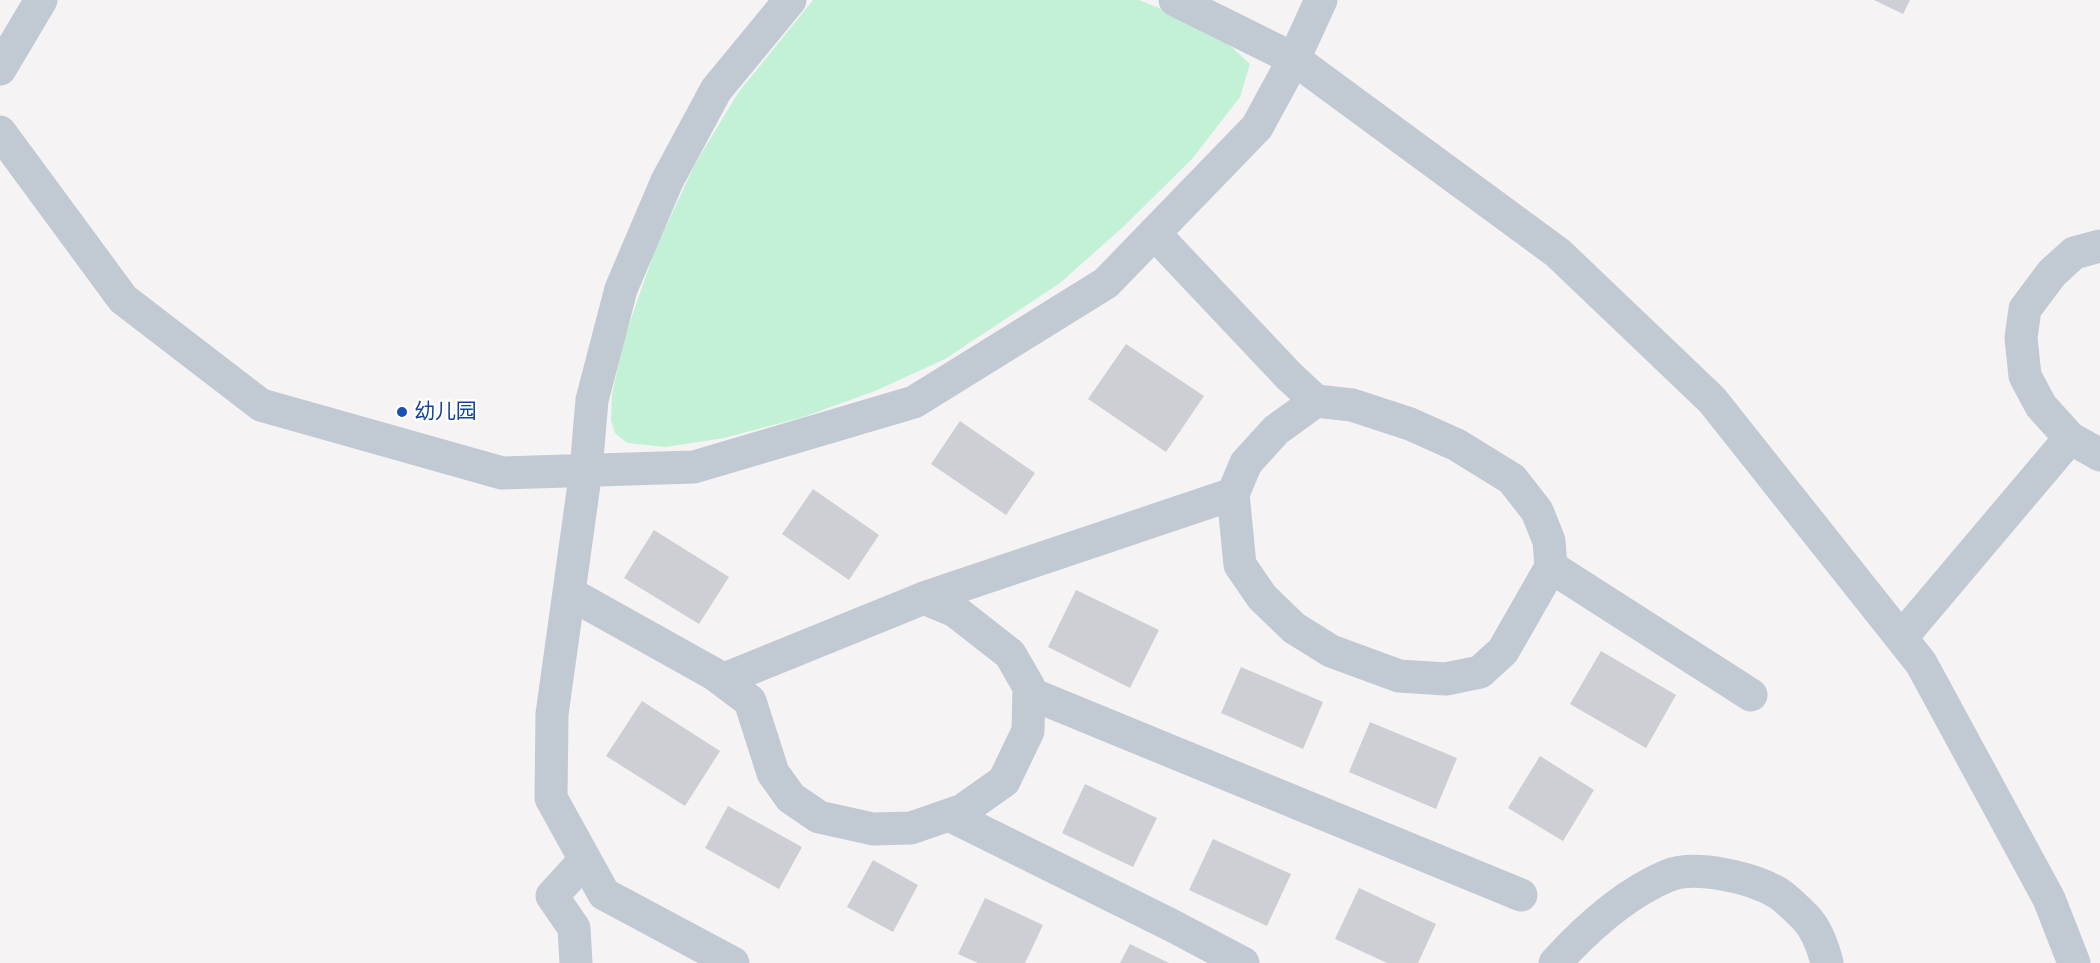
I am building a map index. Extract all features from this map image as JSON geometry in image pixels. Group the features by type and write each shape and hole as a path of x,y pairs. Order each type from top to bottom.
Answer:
{"street":[{"path":"0,69 41,0"},
{"path":"733,963 604,894 551,798 552,714 586,470 592,400 621,289 667,181 716,90 790,0"},
{"path":"1175,0 1294,59 1558,253 1712,400 1921,663 2049,899 2074,963"},
{"path":"0,132 123,299 261,405 502,473 694,467 914,402 1106,283 1257,128 1294,59 1321,0"},
{"path":"1154,233 1289,376 1316,401 1352,405 1410,424 1457,445 1512,479 1537,511 1549,542 1551,567 1503,651 1480,672 1446,679 1399,675 1331,651 1294,628 1262,597 1240,565 1233,494 1246,463 1276,430 1316,401"},
{"path":"2100,246 2074,253 2052,273 2025,309 2021,338 2025,376 2041,405 2070,438 2100,455"},
{"path":"1901,638 2070,438"},
{"path":"722,680 924,598 1233,494"},
{"path":"1551,567 1751,695"},
{"path":"569,593 714,674 750,700 773,773 791,798 819,817 873,829 912,828 963,810 1004,781 1028,731 1029,687 1011,654 955,611 924,598"},
{"path":"1029,693 1521,895"},
{"path":"949,815 1243,963"},
{"path":"576,963 574,928 552,896 585,860"},
{"path":"1555,963 1577,939 1632,894 1669,875 1702,871 1739,878 1778,894 1807,919 1822,945 1827,963"}],"green space":[{"path":"813,0 1139,0 1192,21 1226,42 1250,64 1240,97 1192,159 1123,227 1060,283 945,359 875,391 803,417 724,438 666,447 627,443 615,433 611,421 612,394 624,339 655,250 695,164 738,93"}],"building":[{"path":"1874,0 1910,0 1903,14"},
{"path":"1126,344 1204,396 1166,452 1088,399"},
{"path":"960,421 1035,473 1006,515 931,464"},
{"path":"813,489 879,535 849,580 782,534"},
{"path":"654,530 729,577 699,624 624,578"},
{"path":"1076,590 1159,630 1130,688 1048,647"},
{"path":"1601,651 1676,695 1646,748 1570,704"},
{"path":"1241,667 1323,702 1303,749 1221,713"},
{"path":"642,701 720,751 685,806 606,756"},
{"path":"1370,722 1457,758 1436,809 1349,772"},
{"path":"1540,756 1594,790 1563,841 1508,808"},
{"path":"1085,784 1157,818 1133,867 1062,833"},
{"path":"728,806 802,847 779,889 705,848"},
{"path":"1213,839 1291,874 1267,926 1189,890"},
{"path":"873,860 918,885 893,932 847,907"},
{"path":"1359,888 1436,924 1418,963 1387,963 1335,939"},
{"path":"985,898 1043,925 1025,963 978,963 958,954"},
{"path":"1130,944 1169,963 1120,963"}],"place":[{"name":"幼儿园","path":"402,412"}]}
